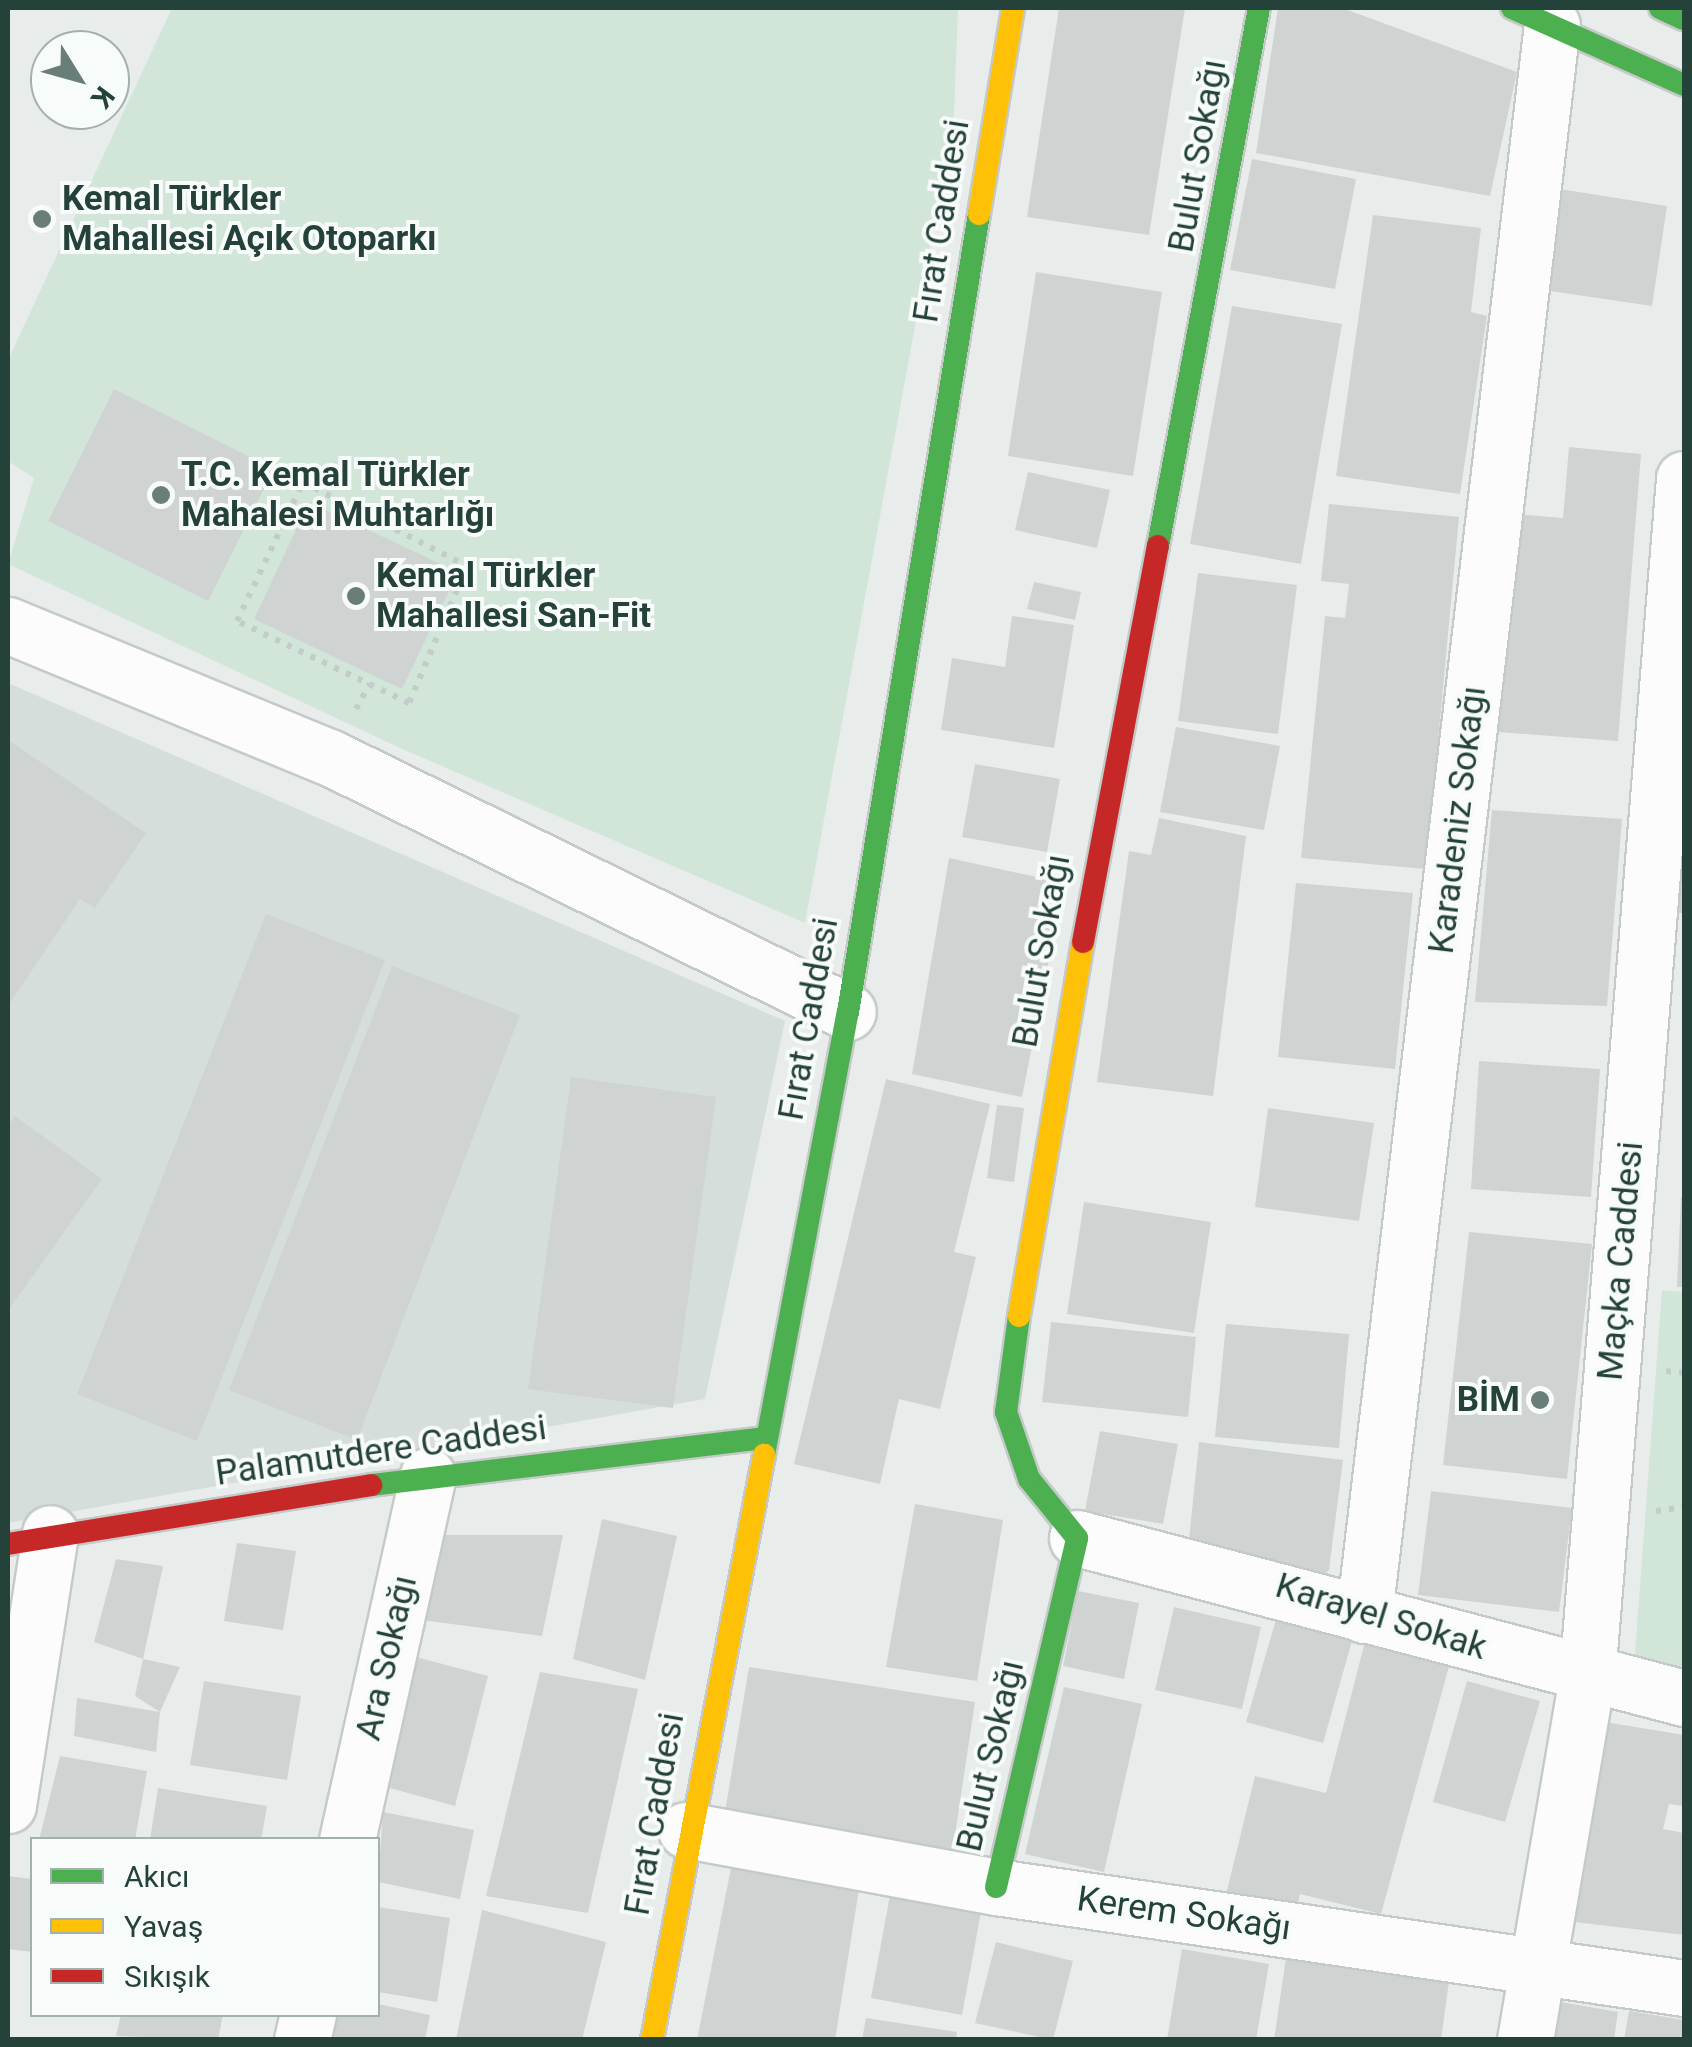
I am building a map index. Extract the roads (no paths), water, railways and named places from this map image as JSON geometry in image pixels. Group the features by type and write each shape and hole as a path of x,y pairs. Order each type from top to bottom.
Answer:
{"street":[{"name":"Fırat Caddesi","path":"652,2040 686,1830 848,1012 1013,8"},
{"name":"Bulut Sokağı","path":"996,1888 1077,1538 1028,1479 1006,1412 1105,790 1259,8"},
{"path":"1660,8 1684,19"},
{"path":"1532,16 1684,84"},
{"name":"Karadeniz Sokağı","path":"1364,1615 1532,16"},
{"name":"Maçka Caddesi","path":"1525,2040 1587,1676 1684,479"},
{"path":"8,625 329,758 848,1012"},
{"name":"Palamutdere Caddesi","path":"29,1538 428,1476 765,1438"},
{"name":"Ara Sokağı","path":"348,1837 428,1476"},
{"path":"8,1806 29,1538"},
{"name":"Karayel Sokak","path":"1077,1538 1252,1578 1364,1615 1587,1676 1684,1698"},
{"name":"Kerem Sokağı","path":"686,1830 996,1888 1684,1988"}],"place":[{"name":"Kemal Türkler Mahallesi Açık Otoparkı","path":"42,219"},
{"name":"T.C. Kemal Türkler Mahalesi Muhtarlığı","path":"161,495"},
{"name":"Kemal Türkler Mahallesi San-Fit","path":"356,596"},
{"name":"BİM","path":"1540,1400"}]}
